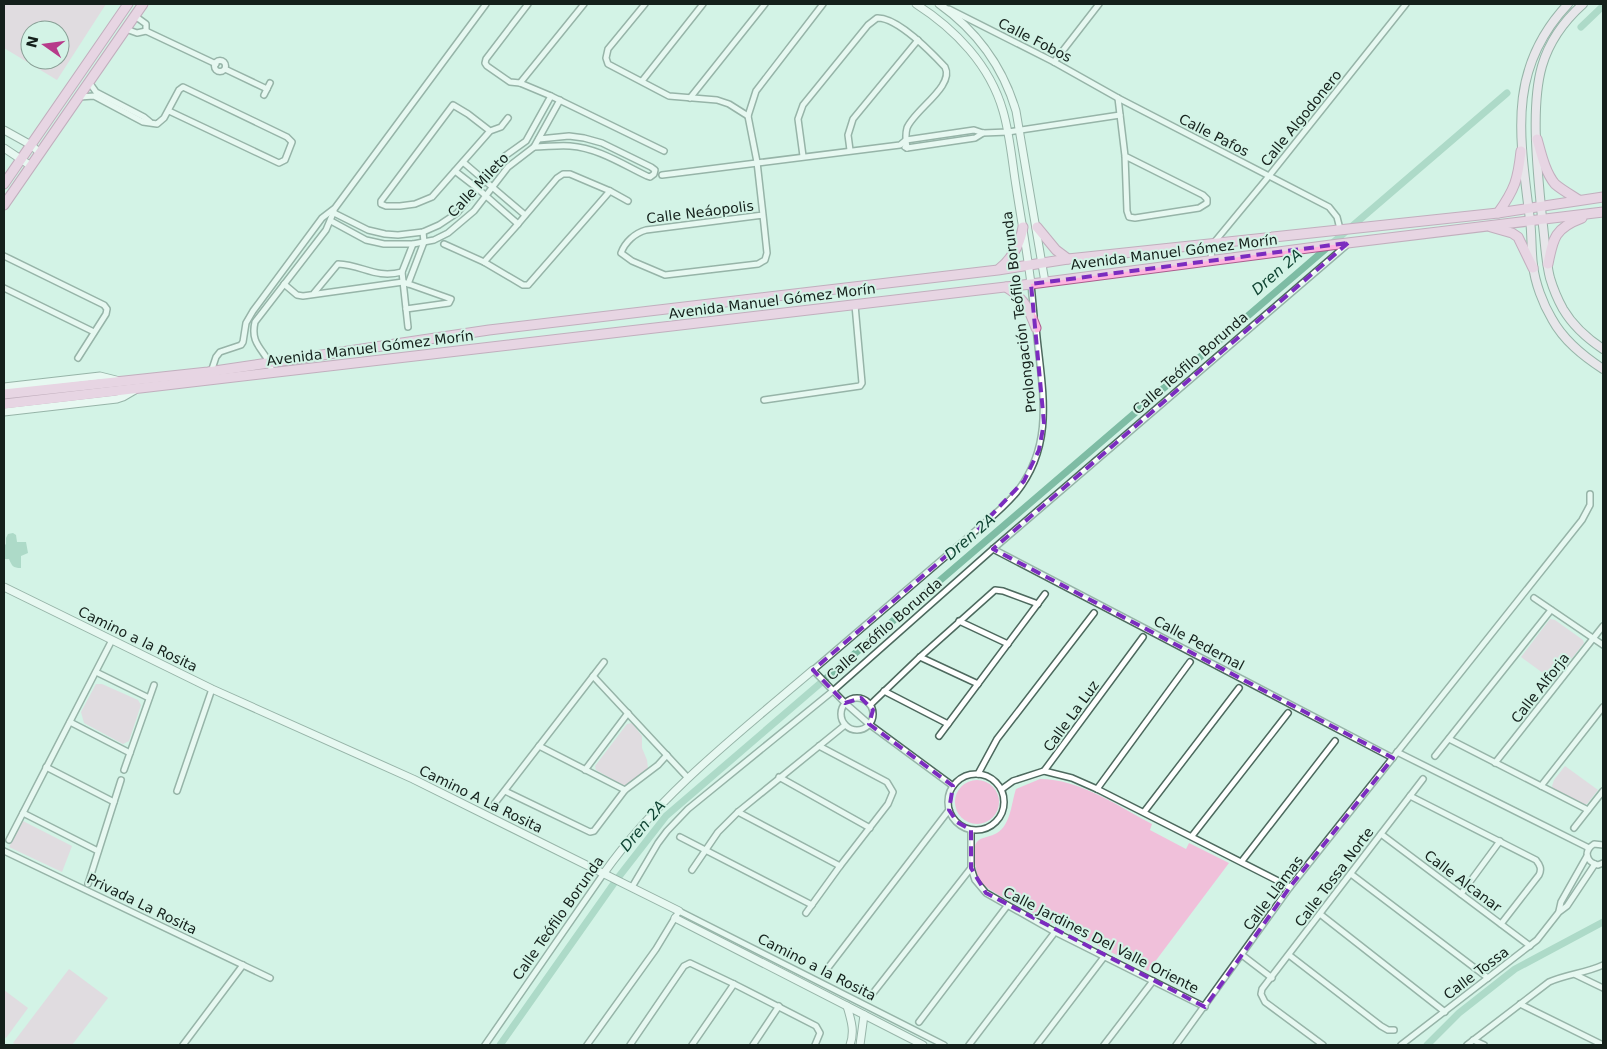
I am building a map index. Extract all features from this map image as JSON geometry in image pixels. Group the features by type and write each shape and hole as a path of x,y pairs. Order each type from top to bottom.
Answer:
{"main road":[{"path":"4,184 128,4"},
{"path":"4,205 143,4"},
{"path":"1498,213 1516,183 1521,151 1522,100 1530,62 1548,26 1568,4"},
{"path":"1583,4 1561,27 1546,54 1541,68 1537,94 1537,139 1542,218 1548,264 1555,293 1563,309 1584,335 1603,349"},
{"path":"1537,139 1552,180 1579,200"},
{"path":"1521,151 1530,220 1533,268"},
{"name":"Avenida Manuel Gómez Morín","path":"6,392 210,372 489,330 998,270 1068,260 1374,225 1498,213 1603,197"},
{"path":"1548,264 1551,248 1560,230 1565,225 1600,213"},
{"name":"Avenida Manuel Gómez Morín","path":"7,404 1006,287 1542,218 1600,213"},
{"path":"1036,224 1056,250 1068,260"},
{"path":"998,270 1015,252 1019,244 1022,226"},
{"path":"1488,226 1512,232 1518,237 1533,268 1540,292 1552,320 1571,344 1603,369"},
{"path":"1006,287 1018,294 1024,302 1036,328"}],"street":[{"path":"210,372 220,352 240,345 243,342 246,323 253,311 322,218 334,210 486,4"},
{"path":"528,4 486,58 485,63 510,82 520,83 560,100 664,152"},
{"path":"520,83 584,4"},
{"path":"645,4 608,49 606,58 608,64 669,96 717,100 729,104 748,116"},
{"path":"642,81 703,4"},
{"path":"690,98 765,4"},
{"name":"Prolongación Teófilo Borunda","path":"815,672 1007,503 1024,481 1039,450 1044,423 1029,266 1004,112 992,83 970,50 944,24 916,4"},
{"name":"Prolongación Teófilo Borunda","path":"939,4 970,30 992,58 1011,94 1020,130 1045,282"},
{"name":"Calle Fobos","path":"939,4 1054,62 1118,98"},
{"path":"1054,62 1099,4"},
{"name":"Calle Algodonero","path":"1212,244 1269,176 1406,4"},
{"path":"764,215 757,162 748,116 756,91 823,5"},
{"path":"135,16 146,24 146,31"},
{"path":"803,156 798,119 803,105 868,25 877,18 881,18 918,40 948,72 946,81 907,128 907,148"},
{"path":"126,29 137,33 146,31 216,64 215,68 218,71 222,72 225,69 267,89"},
{"path":"850,150 848,135 853,119 918,40"},
{"path":"89,82 95,94 143,122 160,123 169,111 179,90 183,87 287,137 292,142 285,160 282,163 275,162 169,111"},
{"path":"264,95 270,83"},
{"path":"78,97 95,94"},
{"name":"Calle Mileto","path":"334,210 376,232 398,235 423,232 439,225 457,213 505,156 526,141 551,96"},
{"path":"1118,98 1125,156 1127,211 1130,217 1136,218 1199,208 1207,203 1207,199 1198,192 1125,156"},
{"name":"Calle Pafos","path":"1118,98 1330,207 1344,229"},
{"name":"Calle Mileto","path":"331,221 375,243 399,245 434,240 464,221 508,167 534,147 560,100"},
{"path":"490,131 453,105 381,201 381,204 400,206 432,197 490,131 501,127 508,118"},
{"path":"662,175 850,150 900,145 907,148 975,138 983,134 1120,115"},
{"path":"4,130 31,145 40,153"},
{"path":"900,145 906,140 974,130 983,134"},
{"path":"534,147 568,146 582,148 598,152 647,176 653,176 654,174 654,170 651,167 593,140 569,136 539,139"},
{"path":"934,136 935,144"},
{"path":"4,148 31,166"},
{"path":"463,162 525,216"},
{"path":"455,171 518,224"},
{"path":"484,262 557,178 563,174 570,174 628,201"},
{"path":"444,244 484,262 523,285 528,285 610,191"},
{"path":"272,373 270,363 257,345 252,331 254,322 326,230 334,210"},
{"name":"Calle Neáopolis","path":"764,215 767,253 765,260 758,264 664,275 632,261 621,253 626,243 637,234 646,230 764,215"},
{"path":"1022,226 1036,224"},
{"path":"406,283 424,242 423,232"},
{"name":"Calle Teófilo Borunda","path":"632,887 662,837 688,809 832,688 1348,243"},
{"path":"408,327 406,283 402,272 413,244"},
{"path":"1211,261 1212,244"},
{"path":"4,256 104,305 107,310 106,314 78,358"},
{"path":"314,294 338,264 345,264 380,274 402,272"},
{"path":"284,284 297,295 406,283 450,299 451,302 406,309"},
{"path":"4,288 94,332"},
{"path":"764,400 860,386 862,383 855,305"},
{"path":"4,412 117,399 137,388"},
{"name":"Calle Llamas","path":"1176,1045 1290,887 1582,520 1590,505 1590,494"},
{"name":"Calle Pedernal","path":"993,549 1393,758"},
{"name":"Camino a la Rosita","path":"4,587 263,712"},
{"path":"870,705 992,592 998,590 1038,604"},
{"path":"939,736 1045,594"},
{"path":"1534,598 1603,645"},
{"path":"1435,756 1551,610"},
{"path":"978,774 997,739 1094,613"},
{"path":"959,621 1008,644"},
{"name":"Calle Alforja","path":"1495,763 1603,626"},
{"name":"Calle La Luz","path":"1002,789 1013,781 1044,771 1144,637"},
{"path":"8,840 112,640"},
{"path":"920,657 978,684"},
{"path":"495,803 604,662"},
{"path":"1097,789 1190,662"},
{"path":"96,672 149,698"},
{"path":"815,672 845,703 869,724 953,786"},
{"name":"Calle Teófilo Borunda","path":"485,1045 607,874 659,806 688,778 815,672"},
{"path":"593,676 688,778"},
{"path":"124,770 154,685"},
{"path":"1144,812 1239,688"},
{"path":"177,791 212,689"},
{"path":"884,691 948,724"},
{"path":"856,698 866,701 870,705 873,716 869,724 859,730 845,725 841,711 845,703 856,698"},
{"path":"1541,786 1603,707"},
{"name":"Camino A La Rosita","path":"263,712 413,779 678,911"},
{"path":"585,770 628,713"},
{"path":"1192,836 1288,713"},
{"path":"70,722 130,753"},
{"path":"692,870 718,832 738,812 845,725"},
{"path":"1448,739 1588,810"},
{"path":"1242,861 1335,741"},
{"path":"539,746 624,790"},
{"path":"806,913 888,804 893,792 886,782 819,746"},
{"path":"1397,752 1589,848 1594,844 1603,844"},
{"path":"505,790 590,832 594,831 624,790 658,765 667,755"},
{"path":"46,767 114,802"},
{"path":"1044,771 1072,778 1097,789 1290,887"},
{"path":"978,774 992,778 1002,789 1004,807 996,822 989,828 971,830 957,822 949,810 948,801 953,786 964,776 978,774"},
{"path":"779,777 870,828"},
{"name":"Calle Tossa Norte","path":"1323,1045 1265,1002 1261,994 1262,989 1423,779"},
{"path":"88,884 121,780"},
{"path":"1574,828 1603,791"},
{"path":"1410,796 1536,860 1541,867 1539,875 1501,924"},
{"path":"824,972 949,810"},
{"path":"738,812 840,866"},
{"path":"23,813 98,852"},
{"path":"870,997 970,868 971,830"},
{"name":"Calle Alcanar","path":"1381,834 1530,946"},
{"path":"680,837 812,905"},
{"path":"1461,894 1500,841"},
{"name":"Calle Tossa","path":"1558,912 1561,902 1587,856 1589,848"},
{"name":"Privada La Rosita","path":"4,851 270,978"},
{"path":"1587,856 1595,864 1603,862"},
{"name":"Calle Tossa","path":"1401,1045 1537,940 1558,912 1567,906 1595,864"},
{"name":"Calle Jardines Del Valle Oriente","path":"970,868 980,888 1007,906 1104,957 1205,1006"},
{"path":"1351,874 1488,978"},
{"path":"919,1022 1007,906"},
{"path":"587,1045 656,948 678,911"},
{"name":"Camino a la Rosita","path":"678,911 944,1045"},
{"path":"1320,914 1445,1012"},
{"name":"Camino A La Rosita","path":"675,918 847,1006"},
{"path":"970,1045 1055,932"},
{"path":"1242,955 1272,978"},
{"path":"1288,955 1381,1026 1388,1030 1394,1030"},
{"path":"1038,1045 1104,957"},
{"path":"630,1045 687,964 693,963 816,1026 820,1034 815,1045"},
{"path":"1468,1045 1550,982 1562,976 1586,972 1603,965"},
{"path":"183,1045 243,966"},
{"path":"1575,974 1603,988"},
{"path":"1104,1045 1153,981"},
{"path":"692,1045 734,984"},
{"path":"1520,1004 1603,1045"},
{"path":"753,1045 779,1006"},
{"path":"847,1006 853,1034 850,1045"},
{"name":"Camino a la Rosita","path":"847,1006 923,1045"},
{"path":"860,1045 864,1014"},
{"path":"1473,1040 1484,1045"}],"highlighted area":[{"path":"1348,243 993,549 1393,758 1290,887 1205,1007 986,893 971,868 971,830 957,822 949,810 953,786 869,724 873,710 861,698 845,703 813,670 980,527 1024,481 1039,450 1044,423 1031,284"}],"shaded area":[{"path":"4,4 106,4 70,60 70,20 20,20 20,58 4,48"},
{"path":"40,70 63,70 57,80"},
{"path":"13,533 16,535 17,542 26,542 28,553 21,556 21,568 13,566 9,559 4,559 6,538 8,534"},
{"path":"1550,619 1555,620 1583,640 1584,643 1554,681 1521,657"},
{"path":"96,684 102,684 138,700 141,705 129,741 123,744 84,723 81,712"},
{"path":"632,723 642,736 642,748 648,768 627,785 622,785 596,770 595,766 627,724"},
{"path":"1565,766 1598,790 1587,804 1583,804 1554,789 1552,786 1554,780"},
{"path":"1040,779 1055,780 1084,788 1152,824 1150,830 1186,849 1189,843 1229,863 1148,971 1005,898 989,889 979,880 974,849 976,843 1002,829 1008,819 1016,789"},
{"path":"981,780 993,786 998,793 998,811 993,818 986,823 973,824 965,821 958,814 955,798 958,790 965,783"},
{"path":"23,821 72,846 62,872 9,847"},
{"path":"69,969 108,998 72,1045 16,1045 13,1043"},
{"path":"4,990 28,1008 6,1038 4,1037"}],"waterway":[{"name":"Dren 2A","path":"1581,27 1603,6"},
{"name":"Dren 2A","path":"500,1045 617,879 666,816 1507,93"},
{"path":"1427,1045 1459,1013 1515,969 1603,922"}]}
